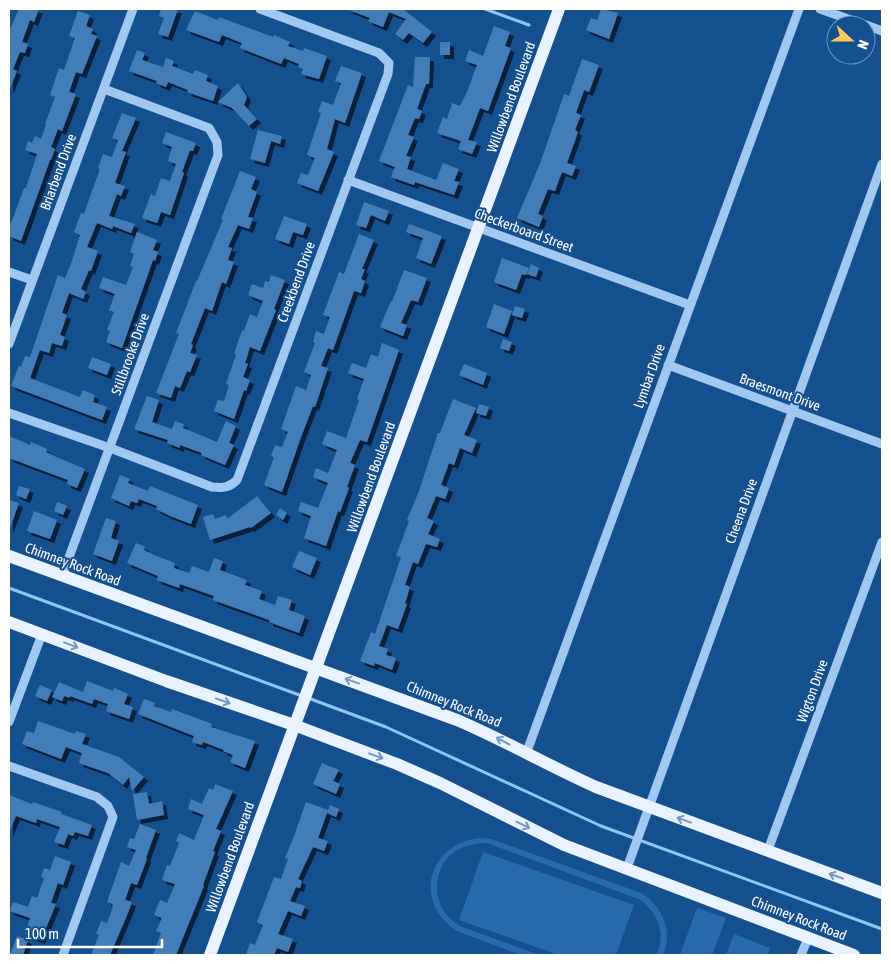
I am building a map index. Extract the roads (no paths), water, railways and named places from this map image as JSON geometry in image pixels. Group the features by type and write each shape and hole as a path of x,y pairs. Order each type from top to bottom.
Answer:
{"main road":[{"name":"Willowbend Boulevard","path":"210,955 559,9"},
{"name":"Chimney Rock Road","path":"9,556 456,720 492,735 526,754 596,787 882,893"},
{"name":"Chimney Rock Road","path":"9,622 397,764 440,783 564,845 854,955"}],"street":[{"name":"Briarbend Drive","path":"9,344 133,9"},
{"name":"Creekbend Drive","path":"110,448 212,487 232,486 237,480 388,74 389,63 379,53 260,9"},
{"name":"Lymbar Drive","path":"526,754 799,9"},
{"path":"820,9 837,15"},
{"name":"Stillbrooke Drive","path":"62,576 218,155 217,142 209,128 104,89"},
{"name":"Cheena Drive","path":"627,868 631,852 882,164"},
{"name":"Checkerboard Street","path":"348,180 690,305"},
{"path":"9,272 32,280"},
{"name":"Braesmont Drive","path":"668,366 882,444"},
{"path":"9,413 110,448"},
{"name":"Wigton Drive","path":"768,850 882,542"},
{"path":"9,722 42,634"},
{"path":"9,766 97,797 108,806 113,817 63,955"},
{"path":"802,955 808,938"}],"waterway":[{"path":"485,9 529,25"},
{"path":"9,588 302,696"},
{"path":"308,698 386,727 601,826 882,929"}]}
